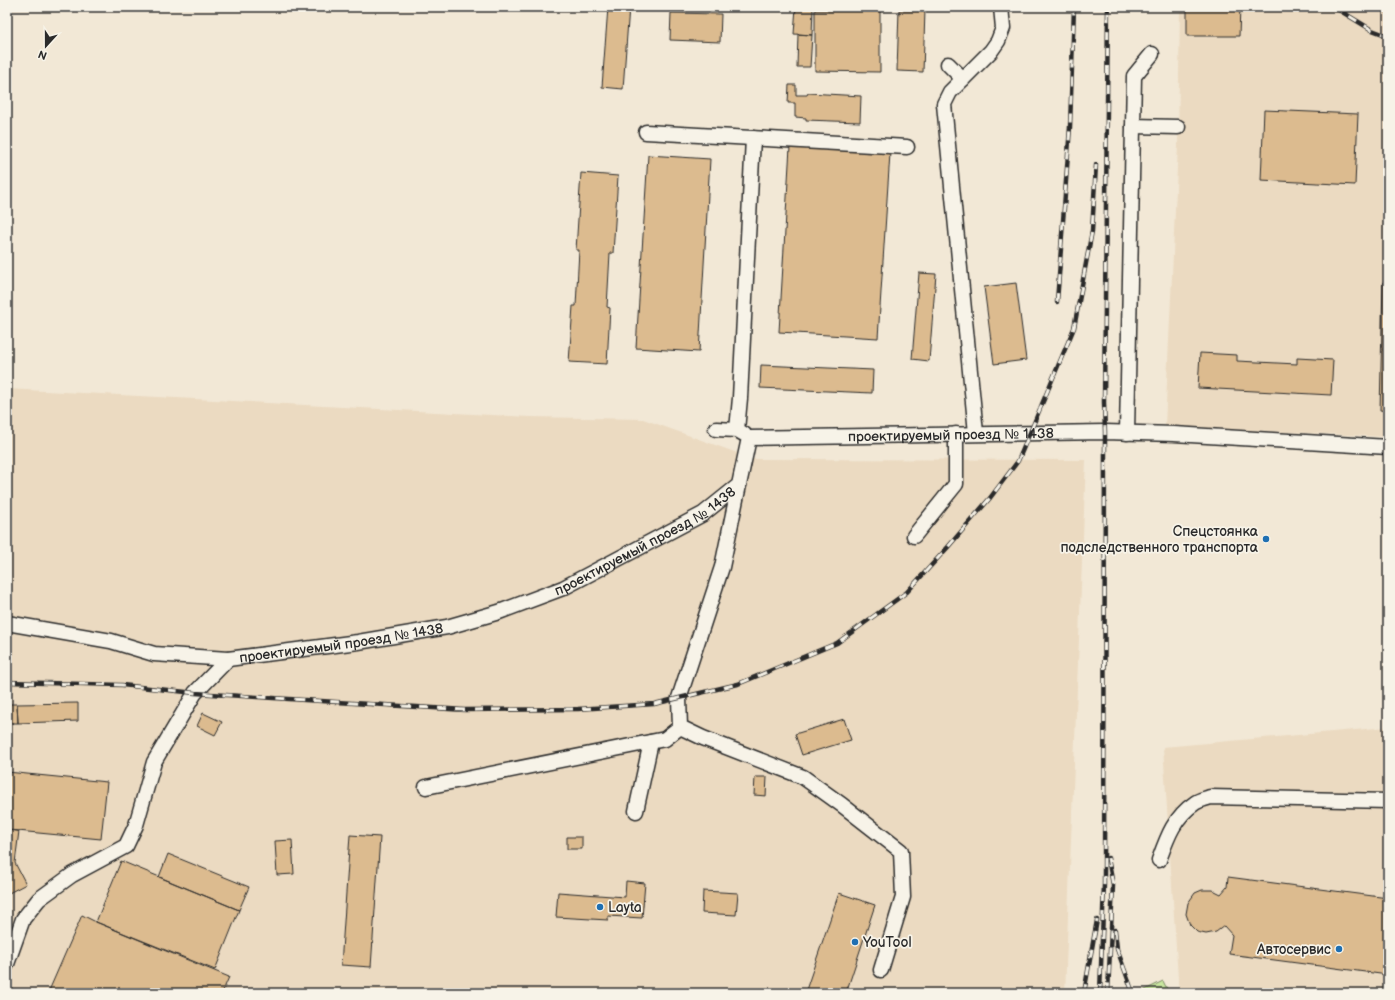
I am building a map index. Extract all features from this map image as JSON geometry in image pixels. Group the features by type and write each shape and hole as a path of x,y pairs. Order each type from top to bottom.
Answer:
{"street":[{"path":"976,433 944,104 950,92 991,51 998,41 1003,28 1001,7"},
{"path":"1127,433 1134,76 1152,54"},
{"path":"948,64 963,79"},
{"path":"1133,126 1178,127"},
{"path":"646,132 907,147"},
{"path":"737,430 740,398 753,138"},
{"name":"проектируемый проезд № 1438","path":"7,623 111,641 154,654 228,659 358,642 447,627 499,612 563,588 703,514 739,485 749,438 956,434 1018,428 1174,434 1388,447"},
{"path":"716,429 737,430 749,438"},
{"path":"914,536 956,484 956,434"},
{"path":"680,727 678,698 722,567 739,485"},
{"path":"7,964 23,919 38,899 72,875 126,846 136,825 154,762 195,693 228,659"},
{"path":"426,787 665,739 680,727"},
{"path":"680,727 702,738 802,777 842,805 901,851 903,897 881,970"},
{"path":"636,811 651,742"},
{"path":"1159,860 1167,836 1179,817 1196,802 1210,797 1388,801"}],"shaded area":[{"path":"1180,7 1388,7 1388,437 1165,426 1178,146"},
{"path":"7,389 529,417 643,419 754,459 1086,460 1065,993 7,993"},
{"path":"1388,727 1388,993 1179,993 1163,747"}],"green space":[{"path":"1163,981 1169,993 1139,993"}],"building":[{"path":"608,7 629,7 623,89 602,87"},
{"path":"796,7 813,7 812,35 794,34"},
{"path":"1187,7 1240,7 1239,36 1187,36"},
{"path":"815,10 880,10 880,72 815,71"},
{"path":"899,10 925,10 923,72 897,71"},
{"path":"671,13 721,14 720,42 670,40"},
{"path":"798,34 812,35 810,67 797,67"},
{"path":"789,85 796,85 796,95 807,95 808,93 861,96 860,122 806,120 806,118 795,117 795,103 788,103"},
{"path":"1264,110 1358,114 1355,185 1261,180"},
{"path":"790,147 890,153 878,338 779,332"},
{"path":"648,155 710,159 699,352 636,348"},
{"path":"581,173 618,176 613,253 610,253 607,307 610,308 607,364 569,362 573,306 576,306 579,250 576,250"},
{"path":"919,273 936,274 929,361 912,359"},
{"path":"1383,282 1388,283 1388,411 1380,410"},
{"path":"1016,283 1026,360 994,364 984,287"},
{"path":"1200,353 1237,355 1237,361 1297,364 1297,358 1333,360 1331,395 1198,388"},
{"path":"761,365 873,370 872,393 760,388"},
{"path":"78,703 78,721 18,723 17,704"},
{"path":"7,704 17,704 18,723 7,723"},
{"path":"203,713 222,722 215,735 197,726"},
{"path":"844,719 851,740 802,755 795,734"},
{"path":"7,772 107,782 101,839 7,830"},
{"path":"755,777 767,777 766,796 754,795"},
{"path":"7,830 19,831 15,863 26,884 7,894"},
{"path":"350,835 380,837 371,967 341,965"},
{"path":"567,837 582,837 582,849 567,849"},
{"path":"292,840 294,874 277,875 275,841"},
{"path":"168,854 249,887 239,910 159,877"},
{"path":"121,861 239,910 215,970 96,922"},
{"path":"1228,877 1388,898 1388,975 1229,954 1232,935 1224,926 1216,932 1206,934 1197,932 1190,925 1186,914 1188,903 1195,893 1202,890 1213,890 1221,894 1227,887"},
{"path":"626,881 645,883 642,918 608,916 608,920 556,917 558,892 625,897"},
{"path":"703,891 738,893 736,915 702,913"},
{"path":"839,893 875,905 846,993 805,993"},
{"path":"82,915 229,977 222,993 48,993"}],"railway":[{"path":"1057,302 1070,127 1074,7"},
{"path":"1100,993 1104,884 1104,402 1108,7"},
{"path":"1334,7 1372,30 1388,36"},
{"path":"1378,7 1388,11"},
{"path":"7,682 122,685 195,693 465,710 578,709 654,704 738,684 837,643 907,592 990,498 1018,461 1074,328 1092,231 1096,165"},
{"path":"1108,858 1113,885 1108,993"},
{"path":"1084,993 1097,920"},
{"path":"1115,930 1117,949 1133,993"}],"place":[{"name":"Спецстоянка подследственного транспорта","path":"1266,539"},
{"name":"Layta","path":"600,907"},
{"name":"YouTool","path":"855,942"},
{"name":"Автосервис","path":"1339,949"}]}
